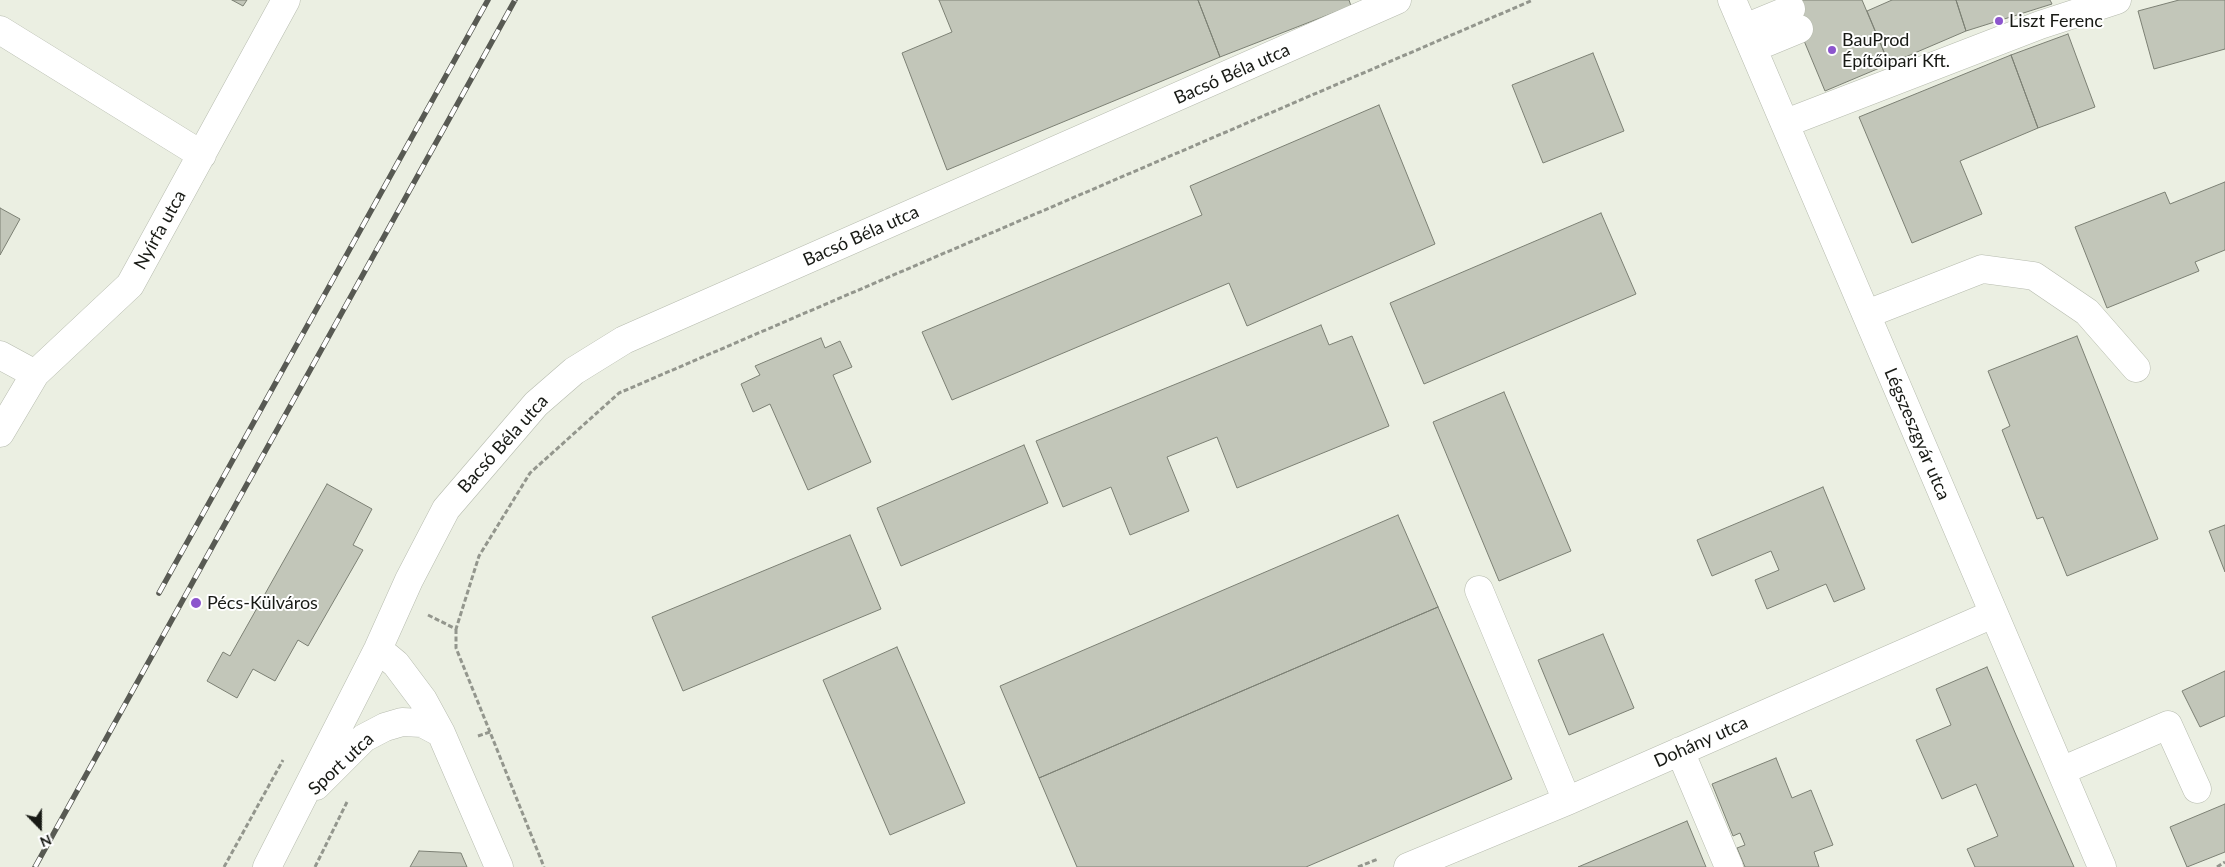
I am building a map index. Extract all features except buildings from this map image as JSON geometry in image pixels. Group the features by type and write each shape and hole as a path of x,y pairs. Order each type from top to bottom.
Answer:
{"street":[{"name":"Nyírfa utca","path":"0,433 35,374 130,285 286,0"},
{"name":"Bacsó Béla utca","path":"268,867 446,509 536,404 574,371 624,340 1398,0"},
{"name":"Légszeszgyár utca","path":"1732,0 2102,867"},
{"path":"1786,123 2040,25 2117,0"},
{"path":"1749,38 1795,19"},
{"path":"0,30 202,155"},
{"path":"1867,314 1982,269 2034,276 2087,312 2136,368"},
{"path":"0,356 35,374"},
{"path":"1479,590 1567,800"},
{"name":"Dohány utca","path":"1408,867 1567,800 1993,614"},
{"path":"378,649 396,664 423,700 441,733 499,867"},
{"name":"Sport utca","path":"300,803 364,738 385,727 402,722 422,723 441,733"},
{"path":"2061,771 2168,725 2197,789"},
{"path":"1680,751 1729,867"}],"path":[{"path":"490,732 456,648 456,629 479,556 530,473 619,393 1533,0"},
{"path":"405,590 456,629"},
{"path":"224,867 286,754"},
{"path":"315,867 349,797"},
{"path":"2217,867 2225,862"}],"railway":[{"path":"159,593 488,0"},
{"path":"35,867 515,0"}],"place":[{"name":"Liszt Ferenc","path":"1999,21"},
{"name":"BauProd Építőipari Kft.","path":"1832,50"},
{"name":"Pécs-Külváros","path":"196,603"}]}
